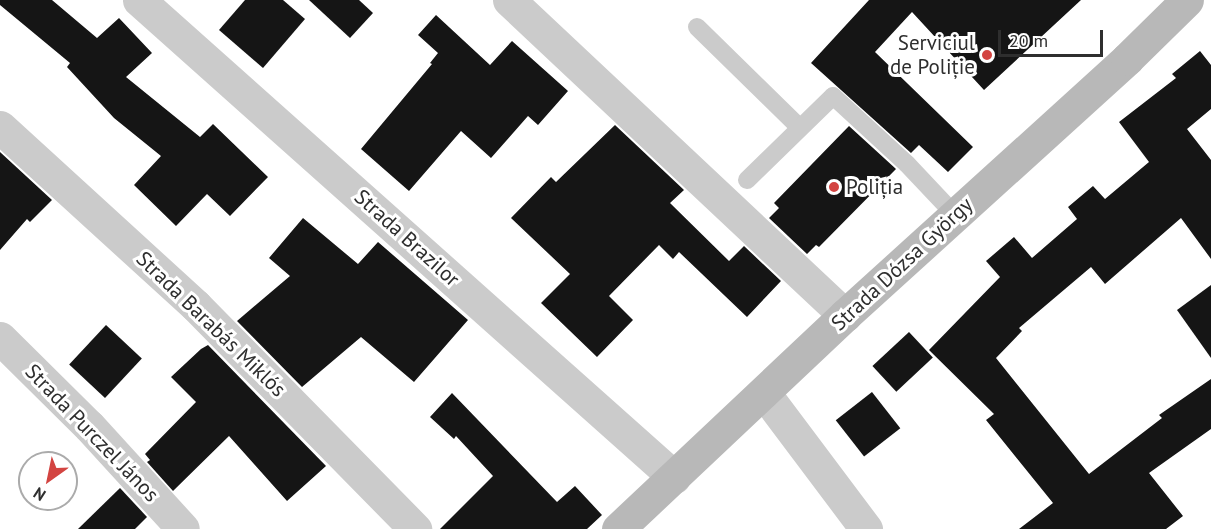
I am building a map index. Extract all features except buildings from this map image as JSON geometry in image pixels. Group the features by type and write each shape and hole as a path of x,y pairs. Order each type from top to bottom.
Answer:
{"main road":[{"name":"Strada Dózsa György","path":"618,529 845,315 1127,58 1187,0"}],"street":[{"name":"Strada Brazilor","path":"140,0 675,477"},
{"path":"509,0 845,315"},
{"name":"Strada Barabás Miklós","path":"0,126 196,306 416,529"},
{"name":"Strada Purczel János","path":"0,338 89,426 183,529"},
{"path":"764,393 866,529"}],"lane":[{"path":"697,27 800,128"},
{"path":"747,180 833,96 907,164 955,215"}],"place":[{"name":"Serviciul de Poliție","path":"987,55"},
{"name":"Poliția","path":"834,187"}]}
